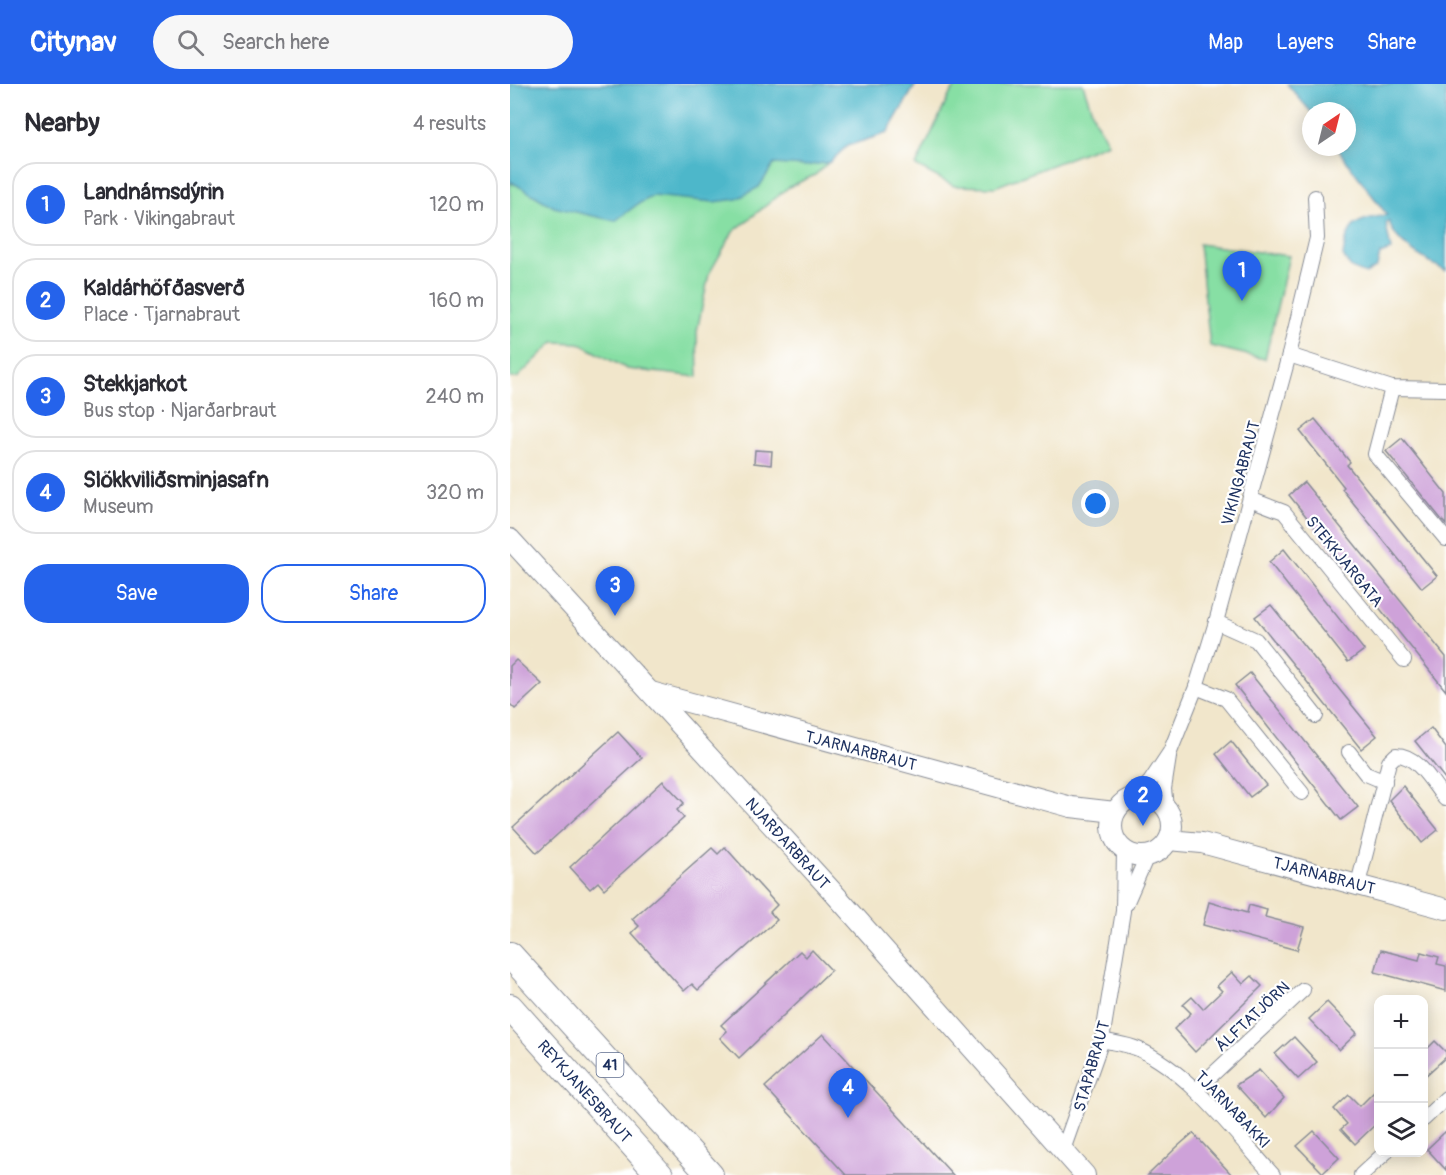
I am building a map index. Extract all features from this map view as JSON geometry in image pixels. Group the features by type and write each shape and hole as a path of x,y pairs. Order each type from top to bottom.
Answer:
{"highway":[{"name":"41","path":"510,955 710,1175"},
{"name":"REYKJANESBRAUT","path":"510,1007 660,1175"}],"street":[{"name":"VIKINGABRAUT","path":"1135,796 1150,782 1170,752 1196,687 1216,622 1289,355 1317,238 1315,197"},
{"path":"1289,355 1392,388 1446,389"},
{"path":"1392,388 1375,454 1446,539"},
{"name":"STEKKJARGATA","path":"1250,499 1284,512 1404,660"},
{"name":"NJARÐARBRAUT","path":"510,539 651,692 1063,1150"},
{"path":"1216,622 1256,640 1316,716"},
{"path":"1196,687 1226,699 1302,793"},
{"name":"TJARNARBRAUT","path":"651,692 1071,807 1114,821"},
{"name":"VIKINGABRAUT","path":"1169,823 1164,789 1170,752"},
{"path":"1349,752 1366,774 1385,782"},
{"path":"1359,884 1389,762 1396,755 1406,755 1414,760 1445,799"},
{"path":"1135,796 1152,797 1169,823 1163,848 1147,856 1131,854 1118,844 1114,821 1127,800 1135,796"},
{"name":"TJARNABRAUT","path":"1169,823 1202,843 1446,909"},
{"name":"STAPABRAUT","path":"1063,1150 1102,1040 1123,912 1124,850"},
{"name":"STAPABRAUT","path":"1123,912 1147,856"},
{"name":"ÁLFTATJÖRN","path":"1196,1090 1304,990"},
{"name":"TJARNABAKKI","path":"1102,1040 1138,1049 1196,1090 1273,1175"},
{"path":"1428,1115 1446,1098"},
{"path":"1063,1150 1085,1175"},
{"path":"1361,1175 1381,1157"}],"green space":[{"path":"510,84 916,84 887,133 846,146 815,175 789,187 733,232 709,274 697,331 698,377 627,369 579,343 554,342 517,378 510,378 510,183 512,184 510,181"},
{"path":"958,84 1083,84 1095,120 1108,143 995,187 954,186 916,166 950,94"},
{"path":"1199,244 1289,256 1265,359 1210,346"}],"water":[{"path":"510,84 916,84 887,133 847,146 830,162 805,166 774,164 759,187 737,199 714,202 653,196 615,221 554,207 510,181"},
{"path":"1287,84 1446,84 1446,271 1404,244 1397,237 1389,221 1386,224 1391,250 1380,254 1377,267 1366,274 1351,268 1343,256 1347,236 1351,229 1361,221 1387,215 1343,156 1356,156 1356,102 1302,102"}],"building":[{"path":"1315,419 1350,462 1347,465 1437,576 1422,588 1342,489 1344,487 1300,431"},
{"path":"1402,438 1446,494 1446,525 1386,451"},
{"path":"755,450 772,451 771,465 754,463"},
{"path":"1304,482 1446,657 1446,691 1289,495"},
{"path":"1284,549 1364,650 1348,662 1269,562"},
{"path":"1271,605 1377,736 1361,749 1255,617"},
{"path":"516,660 542,684 515,709 510,704 510,666"},
{"path":"1250,673 1358,807 1341,820 1235,685"},
{"path":"1431,728 1446,748 1446,780 1415,741"},
{"path":"618,732 642,758 537,853 513,827"},
{"path":"1231,741 1266,785 1250,797 1216,754"},
{"path":"663,781 684,803 677,810 684,818 604,889 598,882 590,889 570,867"},
{"path":"1403,786 1438,830 1422,843 1389,800"},
{"path":"725,847 777,905 770,912 777,920 698,990 692,984 684,991 632,933 639,926 632,919 712,848 718,854"},
{"path":"1209,902 1247,913 1249,905 1267,910 1265,917 1304,927 1297,950 1203,925"},
{"path":"812,950 831,970 739,1058 720,1038 727,1031 721,1025 800,951 806,957"},
{"path":"1381,950 1419,960 1421,952 1439,957 1437,964 1446,966 1446,991 1375,972"},
{"path":"1232,972 1243,984 1252,976 1262,986 1195,1052 1174,1029 1191,1013 1183,1005 1192,997 1203,1009 1222,991 1217,986"},
{"path":"1327,1002 1357,1033 1339,1050 1309,1019"},
{"path":"823,1034 953,1175 846,1175 765,1087"},
{"path":"1294,1037 1317,1062 1298,1079 1275,1054"},
{"path":"1435,1041 1446,1052 1446,1057 1428,1073 1428,1049"},
{"path":"1259,1070 1284,1098 1266,1118 1236,1085"},
{"path":"1374,1092 1374,1126 1355,1144 1341,1129 1347,1124 1334,1109 1349,1095 1360,1106"},
{"path":"1314,1131 1339,1158 1323,1173 1297,1146"},
{"path":"1446,1131 1446,1170 1428,1150"},
{"path":"1193,1133 1232,1175 1148,1175 1177,1147"}],"place":[{"name":"Landnámsdýrin","path":"1242,301"},
{"name":"Stekkjarkot","path":"615,616"},
{"name":"Kaldárhöfðasverð","path":"1143,826"},
{"name":"Slökkviliðsminjasafn","path":"848,1118"}]}
